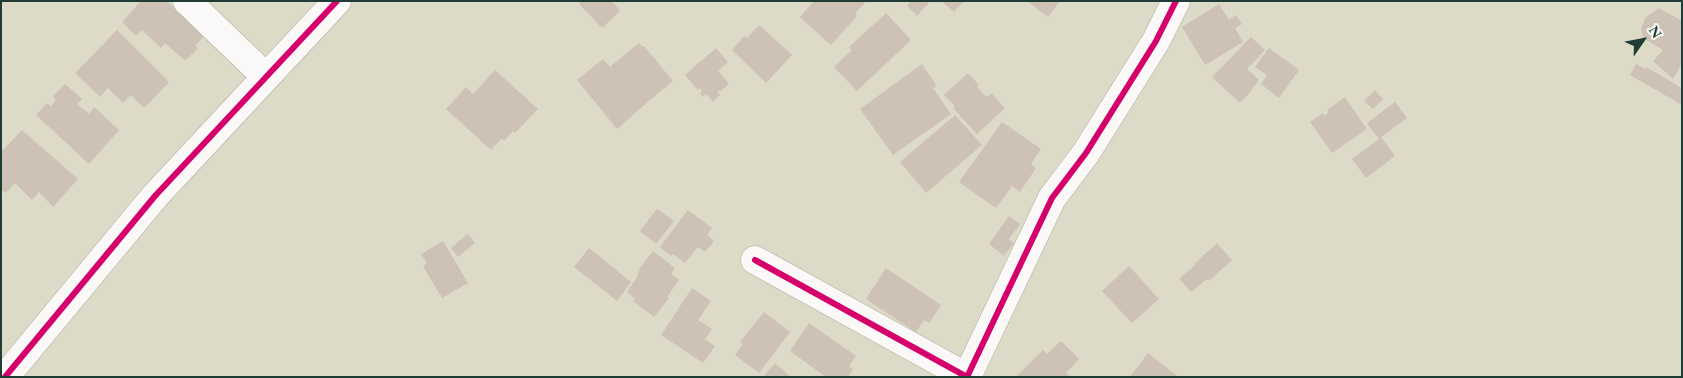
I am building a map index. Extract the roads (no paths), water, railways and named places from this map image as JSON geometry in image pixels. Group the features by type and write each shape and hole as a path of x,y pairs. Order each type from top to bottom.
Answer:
{"street":[{"path":"187,1 266,77"},
{"path":"5,377 155,196 337,1"},
{"path":"755,260 967,377 1052,198 1086,153 1156,42 1176,1"}]}
